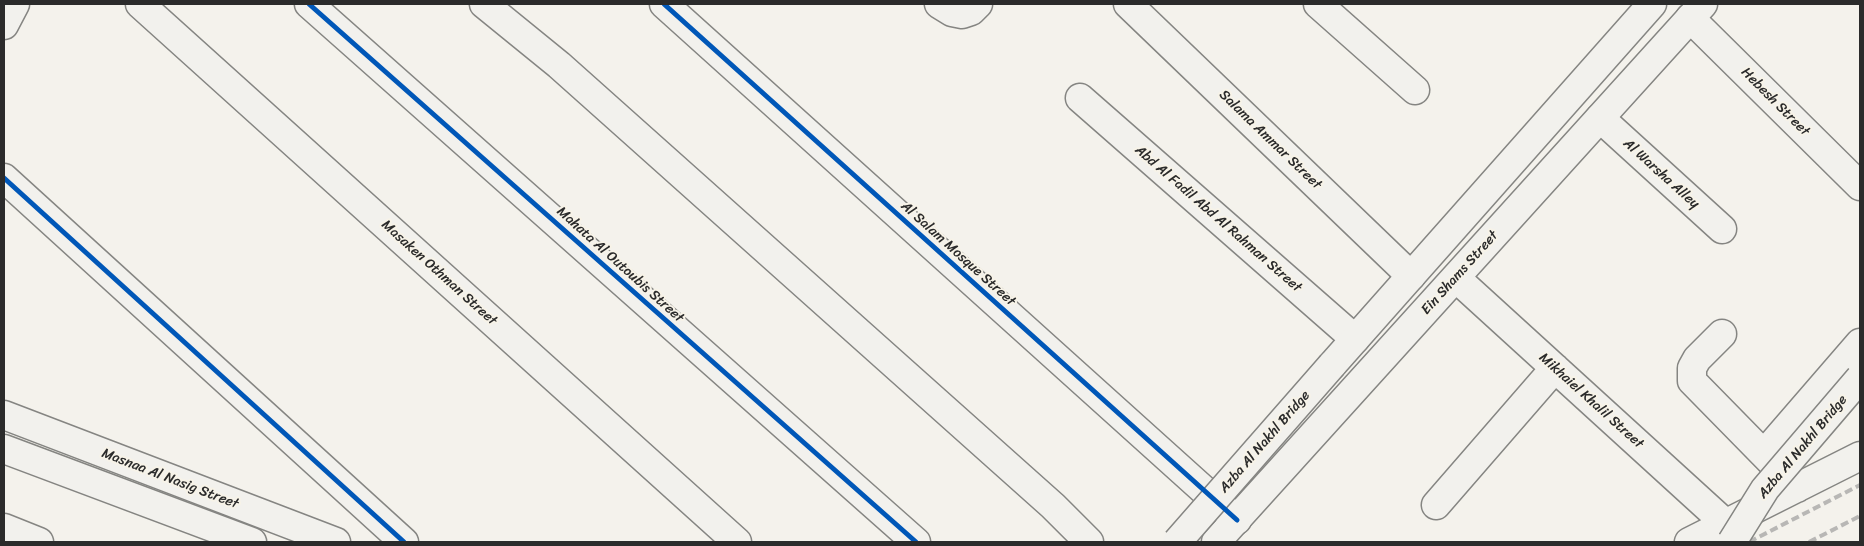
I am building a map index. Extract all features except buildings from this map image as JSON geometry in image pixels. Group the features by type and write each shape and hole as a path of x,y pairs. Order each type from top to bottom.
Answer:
{"street":[{"path":"4,25 15,4"},
{"name":"Masaken Othman Street","path":"140,4 738,542"},
{"name":"Mahata Al Outoubis Street","path":"309,4 916,542"},
{"path":"484,4 559,65 1053,506 1089,542"},
{"name":"Al Salam Mosque Street","path":"664,4 1236,520"},
{"path":"939,4 952,12 962,14 972,11 978,4"},
{"name":"Salama Ammar Street","path":"1128,4 1411,276"},
{"path":"1318,4 1415,90"},
{"path":"1355,339 1652,4"},
{"name":"Ein Shams Street","path":"1216,542 1697,11"},
{"name":"Hebesh Street","path":"1697,11 1860,186"},
{"name":"Abd Al Fadil Abd Al Rahman Street","path":"1080,98 1355,339"},
{"name":"Al Warsha Alley","path":"1600,118 1722,230"},
{"path":"4,178 404,542"},
{"name":"Mikhaiel Khalil Street","path":"1456,278 1555,368 1729,533"},
{"path":"1722,334 1694,363 1692,381 1797,488"},
{"name":"Azba Al Nakhl Bridge","path":"1177,542 1355,339"},
{"path":"1764,454 1860,343"},
{"path":"1436,506 1555,368"},
{"name":"Azba Al Nakhl Bridge","path":"1729,533 1860,378"},
{"name":"Masnaa Al Nasig Street","path":"4,416 336,542"},
{"path":"4,449 252,542"},
{"path":"1689,542 1729,533 1797,488 1860,456"},
{"path":"4,528 39,542"}],"railway":[{"path":"1749,542 1860,485"},
{"path":"1809,542 1860,516"}],"cycle path":[{"path":"309,4 916,542"},
{"path":"664,4 1237,520"},
{"path":"4,178 404,542"}]}
